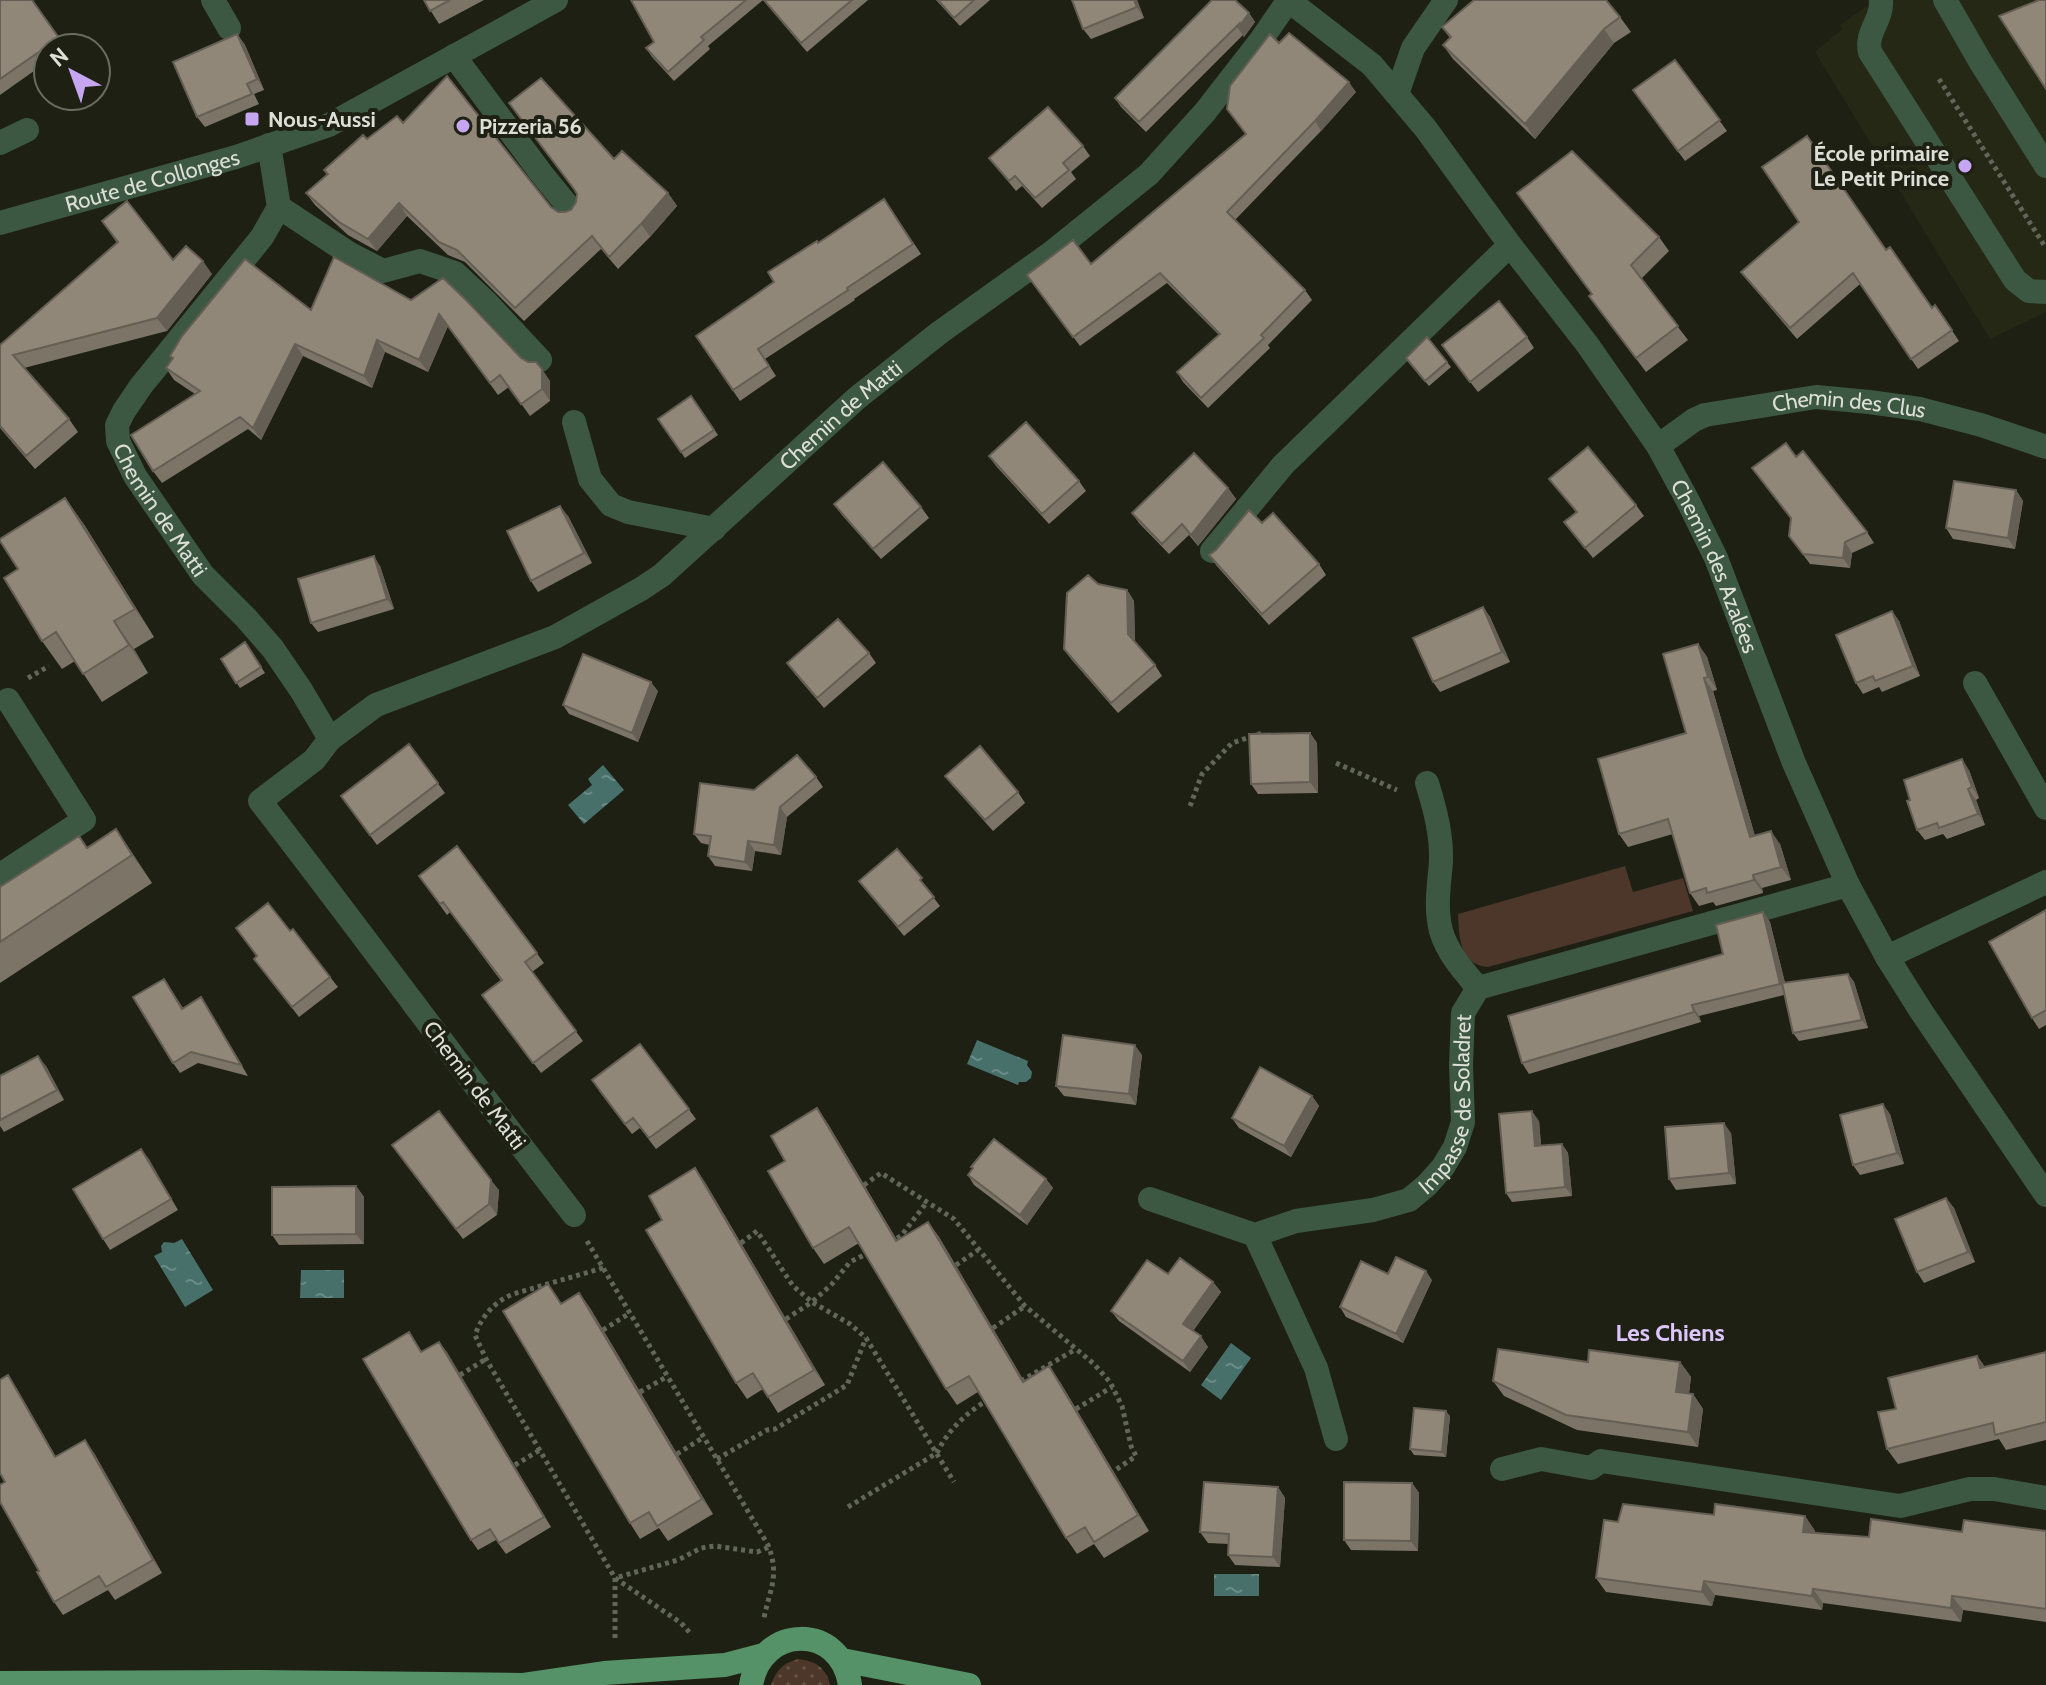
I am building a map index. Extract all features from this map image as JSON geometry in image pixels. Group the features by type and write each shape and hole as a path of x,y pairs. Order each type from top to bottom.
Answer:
{"main road":[{"path":"0,1683 522,1685 604,1673 725,1665 763,1655 784,1642 808,1639 824,1644 837,1654 846,1668 850,1685"},
{"path":"751,1685 763,1655"},
{"path":"842,1660 969,1685"}],"street":[{"path":"213,0 229,28"},
{"name":"Route de Collonges","path":"0,223 236,157 329,125 556,0"},
{"name":"Chemin des Azalées","path":"1288,0 1372,65 1397,94 1587,344 1658,446 1716,558 1794,763 1848,885 1887,957 1936,1034 2046,1195"},
{"name":"Chemin de Matti","path":"574,1215 260,801 314,760 330,739 376,705 555,637 662,575 857,398 939,333 1051,253 1149,174 1205,112 1288,0"},
{"path":"1397,94 1413,48 1446,0"},
{"path":"1945,0 2046,166"},
{"path":"1889,2 1869,36 1870,52 2015,280 2029,291 2046,292"},
{"path":"454,56 571,210"},
{"path":"0,143 27,130"},
{"path":"269,145 279,207 350,254 383,271 420,261 455,273 540,360"},
{"name":"Chemin de Matti","path":"279,207 262,237 141,386 117,425 118,441 135,476 203,575 273,649 330,739"},
{"path":"1212,551 1283,465 1510,245"},
{"name":"Chemin des Clus","path":"1658,446 1705,415 1816,397 1920,409 2046,447"},
{"path":"574,422 590,479 611,505 628,512 714,529"},
{"path":"1975,683 2046,808"},
{"path":"0,875 84,820 8,700"},
{"path":"1427,783 1438,821 1441,860 1437,897 1441,930 1454,959 1478,988"},
{"path":"1887,957 2046,882"},
{"name":"Impasse de Soladret","path":"1255,1235 1296,1221 1373,1210 1409,1200 1427,1185 1455,1147 1463,1122 1463,1013 1478,988 1848,885"},
{"path":"1150,1199 1255,1235 1316,1368 1336,1439"},
{"path":"1502,1469 1541,1459 1591,1468 1601,1461 1900,1506 1970,1489 1994,1489 2046,1498"}],"path":[{"path":"1939,79 2044,245"},
{"path":"1190,806 1202,774 1232,743 1262,733"},
{"path":"1336,763 1435,806"},
{"path":"864,1185 881,1173 954,1219 1025,1306 1094,1364 1122,1406 1136,1456 1114,1471"},
{"path":"888,1243 901,1236 927,1202"},
{"path":"574,1215 769,1547 774,1569 773,1587 762,1630"},
{"path":"741,1243 757,1231 793,1286 866,1338 954,1482"},
{"path":"786,1319 812,1302 850,1262 875,1249"},
{"path":"956,1265 978,1250"},
{"path":"603,1268 501,1299 478,1325 475,1335 486,1359 615,1578 681,1623 701,1644"},
{"path":"993,1328 1025,1306"},
{"path":"603,1330 630,1313"},
{"path":"717,1459 767,1430 775,1429 847,1385 866,1338"},
{"path":"1014,1385 1076,1349"},
{"path":"460,1375 486,1359"},
{"path":"640,1392 668,1376"},
{"path":"1076,1409 1112,1387"},
{"path":"848,1507 937,1453 960,1422 989,1399"},
{"path":"677,1454 704,1437"},
{"path":"515,1465 540,1450"},
{"path":"615,1578 678,1560 701,1548 715,1546 757,1552 769,1547"},
{"path":"615,1578 615,1638"}],"shaded area":[{"name":"École primaire Le Petit Prince","path":"1867,0 2046,0 2046,312 1990,339 1815,52 1842,29 1840,25 1868,5"},
{"path":"1625,866 1633,892 1683,878 1693,911 1488,967 1471,961 1462,948 1458,914"},
{"path":"798,1659 819,1666 830,1685 771,1685 781,1668"}],"water":[{"path":"603,765 624,790 584,824 568,805 592,785 588,779"},
{"path":"977,1040 1028,1061 1031,1078 1018,1085 967,1064"},
{"path":"182,1239 213,1290 185,1307 154,1256 162,1252 164,1242 174,1243"},
{"path":"301,1270 344,1270 344,1298 300,1298"},
{"path":"1231,1343 1251,1358 1221,1400 1201,1385"},
{"path":"1214,1574 1259,1574 1259,1596 1214,1596"}],"building":[{"path":"0,0 32,0 55,32 32,32 32,57 0,79"},
{"path":"424,0 450,0 430,11"},
{"path":"631,0 746,0 701,37 704,40 668,72 646,48 654,42"},
{"path":"764,0 852,0 801,43"},
{"path":"938,0 974,0 954,18"},
{"path":"1072,0 1134,0 1137,7 1083,29"},
{"path":"1212,0 1235,0 1249,13 1238,28 1239,24 1139,122 1115,98"},
{"path":"1474,0 1606,0 1620,17 1604,29 1525,124 1443,45 1451,37 1442,27"},
{"path":"2046,0 2046,89 1999,16"},
{"path":"1289,33 1349,82 1227,212 1305,290 1261,335 1264,338 1201,398 1177,372 1220,334 1160,273 1073,337 1027,275 1073,240 1091,264 1246,134 1227,109 1230,86 1270,34 1279,43"},
{"path":"237,34 257,79 247,84 252,94 197,117 173,62"},
{"path":"1675,60 1720,120 1678,151 1633,90"},
{"path":"447,76 558,212 571,210 577,194 509,103 541,78 614,159 622,151 668,193 609,257 592,236 515,308 457,250 439,242 399,203 368,239 339,222 306,193 328,174 324,170 363,135 367,139 397,116 403,123"},
{"path":"1048,107 1083,146 1063,163 1069,170 1035,198 1015,176 1009,181 989,158"},
{"path":"1807,136 1886,250 1890,247 1932,308 1935,305 1952,330 1911,359 1853,273 1790,328 1741,272 1799,222 1762,167"},
{"path":"1572,151 1659,237 1631,265 1678,326 1636,358 1517,193"},
{"path":"884,199 913,244 758,349 769,366 733,390 696,336 774,282 768,272"},
{"path":"127,201 173,260 186,246 203,261 157,318 13,355 69,419 26,456 0,426 0,345 118,242 102,221"},
{"path":"334,257 411,300 443,278 521,358 536,362 542,369 542,389 521,404 500,375 490,383 439,314 419,360 377,340 364,376 295,344 253,428 240,417 153,471 131,435 200,391 166,368 173,358 170,356 182,336 245,259 311,310"},
{"path":"1499,301 1527,337 1470,382 1442,345"},
{"path":"1427,337 1447,362 1425,381 1406,358"},
{"path":"691,396 714,430 681,452 658,419"},
{"path":"1026,422 1079,481 1042,514 989,456"},
{"path":"1786,443 1796,457 1803,451 1867,532 1845,542 1843,558 1803,554 1789,536 1791,518 1752,468"},
{"path":"1588,447 1636,505 1585,548 1564,522 1577,512 1549,479"},
{"path":"1194,453 1228,488 1191,535 1182,524 1162,544 1132,513"},
{"path":"883,462 921,507 873,549 834,504"},
{"path":"1954,481 2016,490 2008,538 1946,528"},
{"path":"65,498 135,609 114,621 129,645 83,674 56,632 42,641 4,578 18,569 0,541"},
{"path":"560,506 584,553 531,581 507,531"},
{"path":"1249,510 1262,523 1273,513 1319,564 1262,614 1209,555"},
{"path":"374,556 387,599 311,623 298,579"},
{"path":"1088,575 1098,584 1127,590 1128,634 1155,665 1111,703 1064,649 1067,593"},
{"path":"1483,607 1502,652 1433,682 1413,638"},
{"path":"1892,611 1913,666 1875,681 1873,676 1856,683 1836,635"},
{"path":"838,619 869,653 817,698 787,663"},
{"path":"245,642 261,667 236,683 221,659"},
{"path":"1698,644 1708,677 1704,678 1750,837 1771,831 1781,867 1753,875 1754,880 1707,893 1706,888 1690,893 1668,819 1619,834 1598,759 1686,733 1663,654"},
{"path":"583,654 651,682 632,733 563,705"},
{"path":"1310,733 1310,782 1251,784 1249,734"},
{"path":"409,744 438,783 370,835 341,796"},
{"path":"980,746 1018,792 985,820 945,776"},
{"path":"797,755 816,777 780,807 774,845 748,841 745,862 708,856 711,836 694,834 700,783 754,790"},
{"path":"1962,759 1972,787 1968,789 1978,814 1939,828 1937,823 1917,830 1904,780"},
{"path":"116,829 132,855 0,942 0,887 79,836 87,848"},
{"path":"457,846 537,953 525,962 576,1031 533,1063 482,995 502,980 443,902 440,904 419,876"},
{"path":"897,849 934,897 898,927 859,881"},
{"path":"268,903 290,931 293,929 330,977 292,1007 254,959 257,956 236,928"},
{"path":"2046,910 2046,1010 2032,1018 1989,942"},
{"path":"1763,912 1780,984 1692,1005 1694,1012 1522,1063 1508,1016 1723,954 1716,925"},
{"path":"1848,974 1862,1020 1793,1033 1782,983"},
{"path":"164,979 182,1009 201,997 241,1065 191,1052 173,1063 133,997"},
{"path":"1063,1035 1135,1045 1129,1094 1056,1086"},
{"path":"640,1044 689,1109 649,1138 633,1118 625,1124 592,1080"},
{"path":"38,1056 57,1090 0,1120 0,1076"},
{"path":"1260,1067 1312,1096 1284,1146 1232,1118"},
{"path":"1883,1104 1897,1153 1853,1165 1840,1115"},
{"path":"817,1108 896,1241 928,1222 1023,1382 1049,1366 1138,1515 1094,1542 1085,1527 1066,1538 969,1376 946,1389 849,1227 813,1248 768,1171 785,1161 771,1136"},
{"path":"439,1111 491,1180 489,1204 456,1229 392,1145"},
{"path":"1532,1111 1535,1146 1562,1144 1565,1187 1506,1193 1499,1114"},
{"path":"1724,1123 1729,1173 1669,1179 1665,1127"},
{"path":"994,1139 1046,1179 1020,1215 968,1175"},
{"path":"141,1149 171,1199 103,1239 73,1189"},
{"path":"695,1168 814,1370 768,1397 753,1373 736,1383 646,1230 662,1220 649,1196"},
{"path":"356,1186 356,1234 272,1235 272,1187"},
{"path":"1946,1198 1968,1252 1917,1272 1895,1219"},
{"path":"1396,1257 1426,1271 1396,1334 1340,1307 1361,1261 1388,1274"},
{"path":"1180,1258 1213,1282 1183,1324 1201,1336 1183,1361 1111,1311 1147,1260 1168,1274"},
{"path":"548,1284 561,1304 579,1293 702,1499 657,1526 649,1512 630,1523 503,1311"},
{"path":"409,1332 421,1352 439,1342 544,1517 499,1543 490,1529 471,1540 363,1359"},
{"path":"1498,1349 1588,1362 1589,1350 1680,1362 1676,1392 1693,1394 1688,1432 1566,1415 1493,1381"},
{"path":"2046,1352 2046,1422 1995,1435 1993,1423 1887,1449 1878,1412 1896,1409 1888,1378 1977,1356 1980,1368"},
{"path":"8,1375 55,1457 85,1440 153,1560 106,1587 99,1576 54,1602 0,1502 0,1485 5,1482 0,1473 0,1380"},
{"path":"1414,1408 1446,1411 1442,1452 1410,1449"},
{"path":"1204,1482 1278,1487 1273,1557 1228,1555 1229,1534 1200,1532"},
{"path":"1344,1482 1412,1483 1411,1541 1344,1540"},
{"path":"1623,1504 1714,1515 1715,1504 1805,1516 1803,1532 1869,1537 1871,1519 1962,1532 1964,1520 2046,1531 2046,1609 1952,1596 1951,1608 1813,1589 1812,1596 1704,1581 1702,1592 1596,1578 1604,1520 1618,1522"}],"place":[{"name":"Nous-Aussi","path":"252,119"},
{"name":"Pizzeria 56","path":"463,126"},
{"name":"École primaire Le Petit Prince","path":"1965,166"}],"district":[{"name":"Les Chiens","path":"1670,1333"}]}
